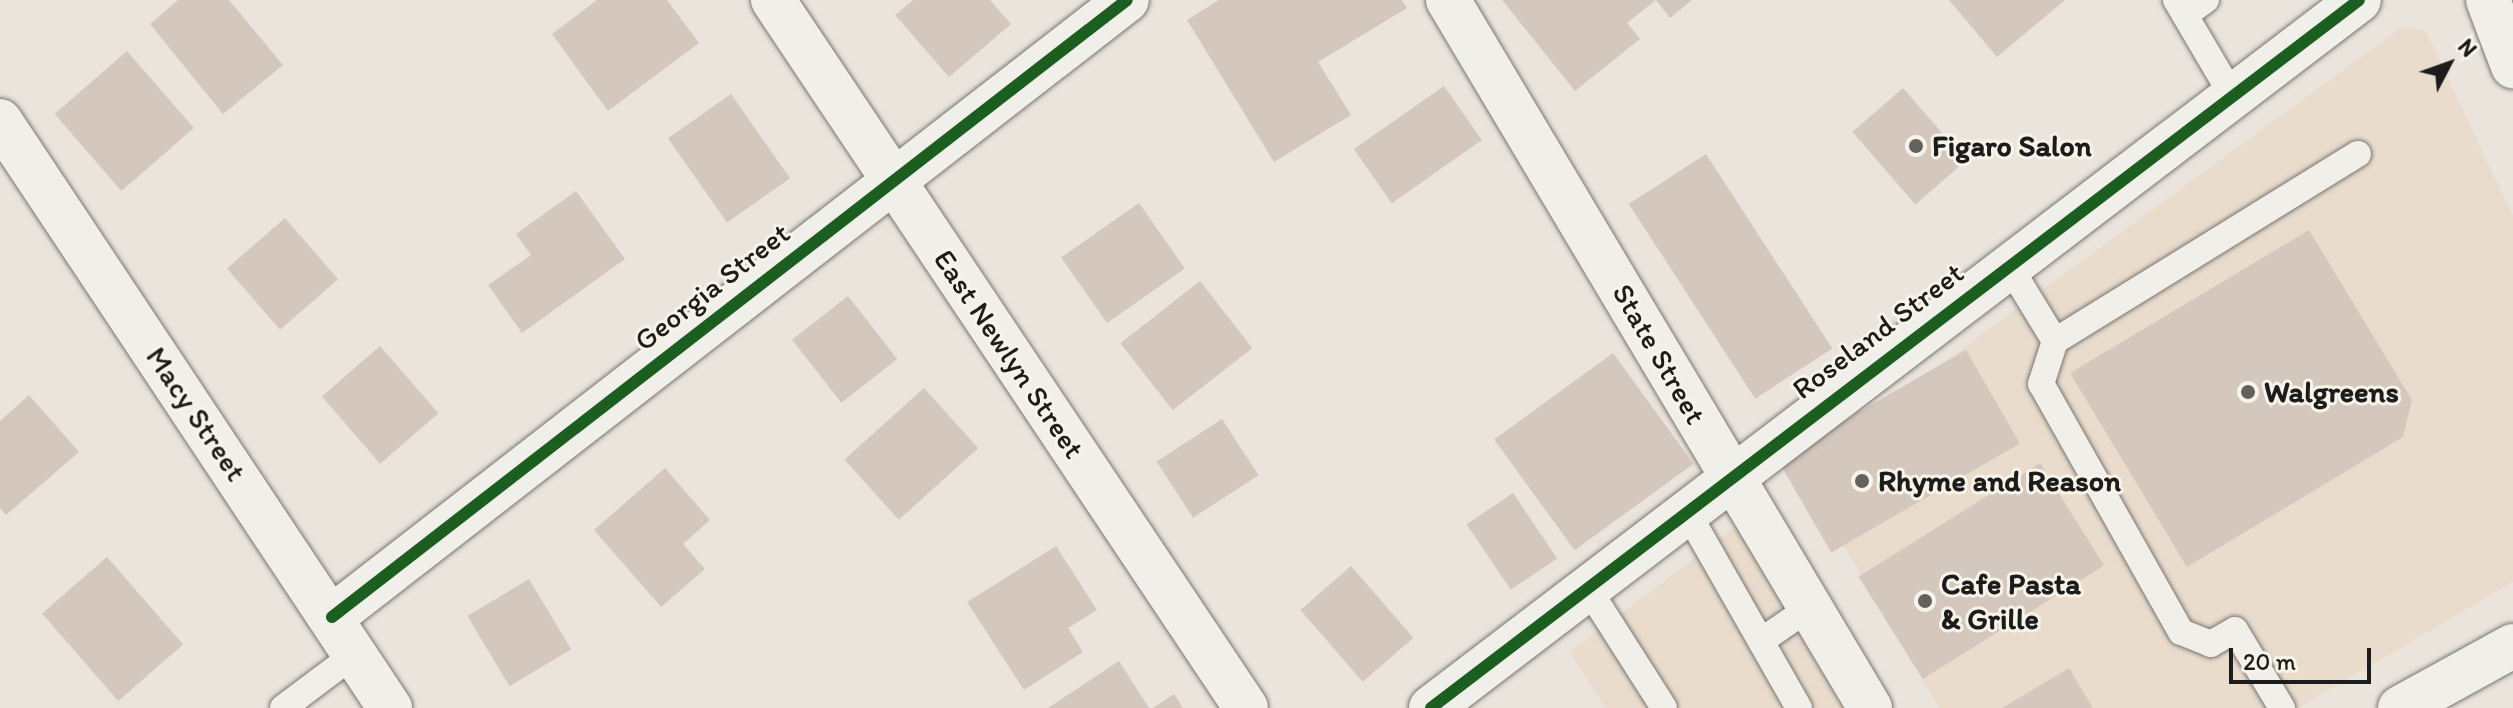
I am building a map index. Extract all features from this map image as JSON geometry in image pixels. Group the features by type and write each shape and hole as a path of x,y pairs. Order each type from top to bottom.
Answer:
{"street":[{"name":"East Newlyn Street","path":"773,0 1246,708"},
{"name":"Georgia Street","path":"332,617 892,179 1127,0"},
{"name":"State Street","path":"1448,0 1870,708"},
{"name":"Roseland Street","path":"1431,708 1730,476 2359,0"},
{"path":"2488,0 2513,66"},
{"name":"Macy Street","path":"0,121 390,708"},
{"path":"2400,708 2513,646"}],"lane":[{"path":"2189,5 2232,95"},
{"path":"2282,708 2235,630 2211,644 2181,632 2041,384 2055,341 2358,154"},
{"path":"2008,264 2055,341"},
{"path":"1686,510 1799,708"},
{"path":"1587,587 1664,708"},
{"path":"1761,641 1809,608"},
{"path":"283,708 355,654"}],"shaded area":[{"path":"2402,27 2425,30 2513,216 2513,582 2298,708 1939,708 1806,480 1814,457"},
{"path":"1737,526 1843,708 1605,708 1570,652"}],"building":[{"path":"178,0 229,0 283,65 223,114 150,24"},
{"path":"597,0 667,0 699,43 608,111 552,34"},
{"path":"913,0 990,0 1011,24 949,77 895,15"},
{"path":"1219,0 1402,0 1407,8 1318,62 1351,115 1274,162 1187,20"},
{"path":"1502,0 1656,0 1627,23 1640,39 1575,91"},
{"path":"1656,0 1692,0 1670,18"},
{"path":"1949,0 2065,0 1997,57"},
{"path":"127,51 194,128 121,191 55,114"},
{"path":"1444,86 1482,140 1392,203 1354,149"},
{"path":"1903,88 1966,160 1915,204 1852,132"},
{"path":"731,94 790,178 727,223 668,138"},
{"path":"1706,154 1832,349 1755,399 1629,204"},
{"path":"576,191 625,259 522,333 488,285 531,255 516,234"},
{"path":"1139,203 1185,269 1107,323 1061,257"},
{"path":"285,218 338,279 280,330 227,269"},
{"path":"2309,230 2412,400 2403,437 2187,567 2070,373"},
{"path":"1200,281 1252,348 1173,410 1120,343"},
{"path":"848,296 897,359 841,403 792,340"},
{"path":"380,346 438,413 380,464 322,397"},
{"path":"1966,350 2020,444 1831,553 1777,459"},
{"path":"1613,353 1694,464 1575,550 1494,439"},
{"path":"924,388 978,448 899,520 844,460"},
{"path":"29,395 79,452 6,515 0,508 0,421"},
{"path":"1222,419 1258,475 1193,518 1157,461"},
{"path":"2040,463 2104,566 1923,679 1859,576"},
{"path":"665,468 710,520 683,544 705,569 661,607 594,530"},
{"path":"1513,493 1557,558 1511,590 1467,524"},
{"path":"1056,546 1097,610 1068,628 1083,652 1024,690 967,602"},
{"path":"107,557 183,645 118,701 42,613"},
{"path":"1351,566 1413,638 1363,682 1300,610"},
{"path":"529,579 571,649 510,686 467,616"},
{"path":"1119,661 1149,708 1048,708"},
{"path":"2069,668 2093,708 2002,708"},
{"path":"1174,694 1183,708 1153,708"}],"cycle path":[{"path":"332,617 1127,0"},
{"path":"1431,708 2359,0"}],"place":[{"name":"Figaro Salon","path":"1916,146"},
{"name":"Walgreens","path":"2248,392"},
{"name":"Rhyme and Reason","path":"1862,481"},
{"name":"Cafe Pasta & Grille","path":"1925,601"}]}
